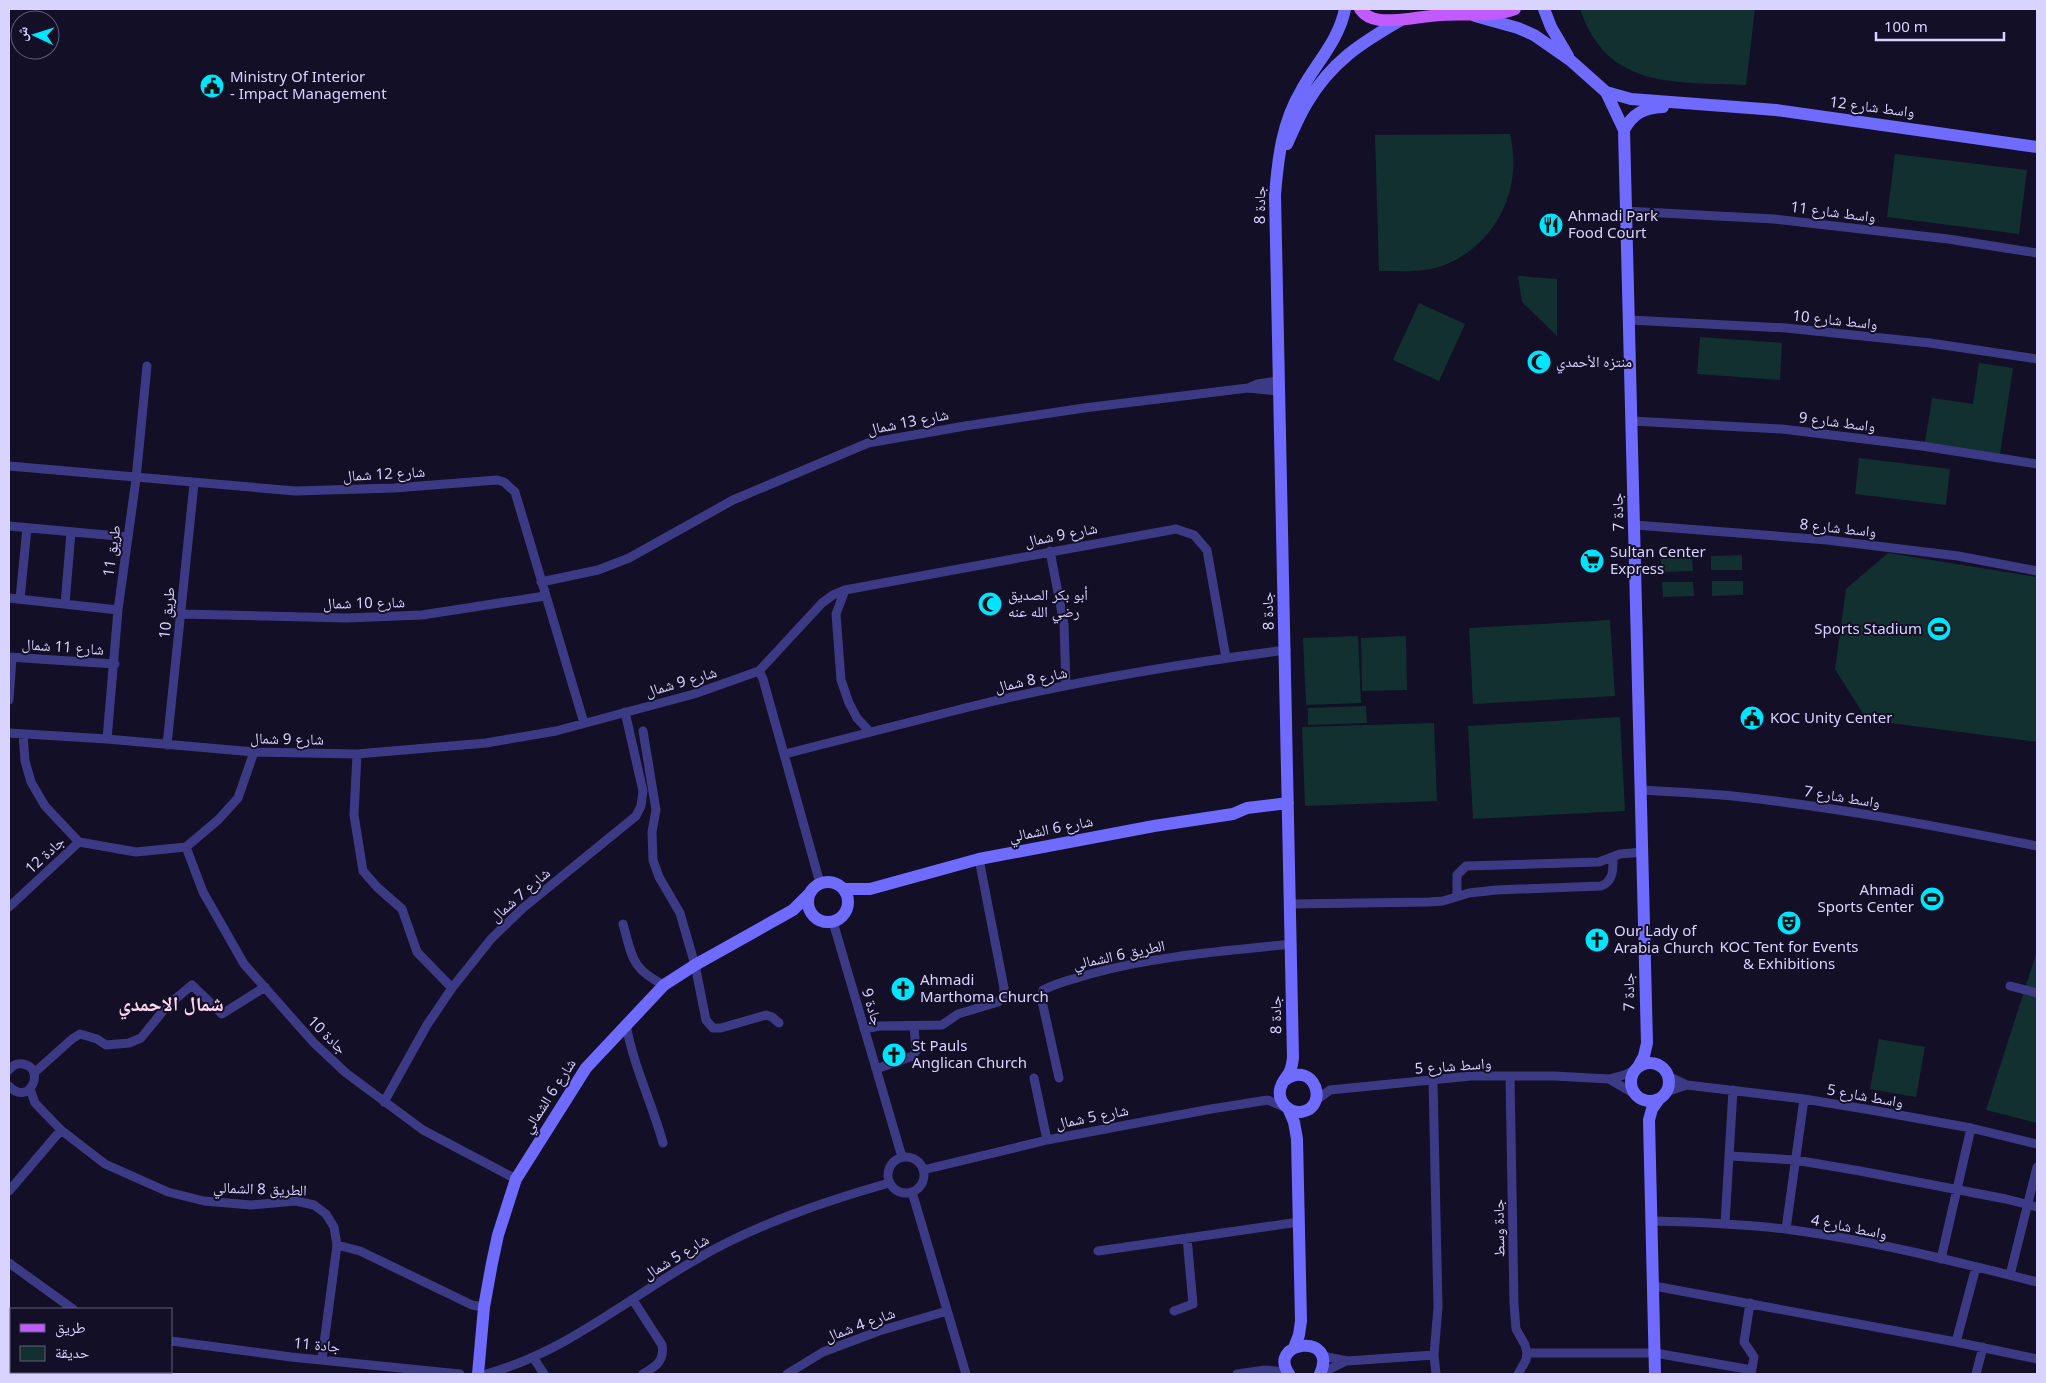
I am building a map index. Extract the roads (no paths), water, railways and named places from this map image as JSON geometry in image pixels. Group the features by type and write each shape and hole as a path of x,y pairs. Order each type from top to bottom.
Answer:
{"main road":[{"name":"جادة 8","path":"1284,1081 1291,1070 1293,1058 1292,944 1275,195 1282,138 1293,106 1302,88 1334,39 1343,19 1345,9"},
{"path":"1360,9 1367,17 1379,20 1401,20 1443,14 1491,15 1515,9"},
{"name":"جادة 7","path":"1544,9 1551,27 1570,60"},
{"name":"جادة 7","path":"1474,16 1526,31 1570,60 1606,92 1624,130 1647,1043 1650,1056 1659,1066"},
{"name":"جادة 8","path":"1278,162 1306,104 1319,83 1346,54 1401,20"},
{"name":"واسط شارع 12","path":"1606,92 1630,99 1776,110 2037,147"},
{"name":"واسط شارع 12","path":"1624,130 1630,120 1640,111 1652,108 1703,105"},
{"name":"شارع 6 الشمالي","path":"844,889 862,890 878,887 979,859 1154,826 1233,814 1244,815 1288,807"},
{"path":"832,882 844,889 848,901 844,914 833,922 825,923 812,915 808,909 809,894 820,883 832,882"},
{"name":"شارع 6 الشمالي","path":"847,908 863,895 878,887"},
{"name":"شارع 6 الشمالي","path":"478,1374 484,1307 498,1235 516,1179 586,1068 664,985 695,965 776,920 798,906 809,894"},
{"name":"شارع 6 الشمالي","path":"776,920 812,915"},
{"name":"جادة 7","path":"1637,1069 1644,1056 1647,1043"},
{"name":"جادة 8","path":"1293,1058 1308,1078"},
{"path":"1649,1120 1631,1082 1637,1069 1652,1063 1659,1066 1668,1076 1668,1087 1652,1109 1649,1120 1655,1374"},
{"path":"1288,1373 1290,1353 1299,1335 1302,1321 1297,1139 1294,1122 1280,1097 1284,1081 1291,1076 1308,1078 1317,1092 1314,1104 1302,1123 1297,1139"},
{"path":"1637,1096 1646,1101 1662,1096"},
{"path":"1287,1108 1298,1112 1314,1104"},
{"path":"1302,1321 1323,1362 1320,1374"},
{"path":"1290,1353 1303,1344 1311,1346 1319,1353"}],"street":[{"name":"واسط شارع 11","path":"1625,211 1774,219 1948,239 2037,253"},
{"name":"واسط شارع 10","path":"1629,320 1786,328 1930,343 2037,359"},
{"name":"طريق 11","path":"107,739 115,664 118,610 136,479 147,366"},
{"name":"شارع 13 شمال","path":"541,582 598,570 629,558 733,500 868,443 1084,408 1248,388 1257,384 1278,386"},
{"name":"واسط شارع 9","path":"1632,421 1782,429 1922,446 2037,464"},
{"name":"شارع 12 شمال","path":"9,466 295,492 394,488 497,480 504,482 516,492 584,724"},
{"name":"طريق 10","path":"167,745 194,484"},
{"name":"واسط شارع 8","path":"1635,525 1827,540 1958,556 2037,571"},
{"path":"9,526 128,537"},
{"path":"20,599 27,528"},
{"name":"شارع 9 شمال","path":"9,733 107,739 254,752 357,754 486,743 556,731 694,694 759,671 822,603 833,595 845,590 1176,528 1194,535 1207,550 1226,658"},
{"path":"65,604 71,532"},
{"path":"1050,551 1064,624 1066,686"},
{"path":"845,590 836,614 841,680 849,703 857,718 870,732"},
{"name":"شارع 10 شمال","path":"181,614 347,618 422,615 545,596"},
{"path":"9,598 118,610"},
{"name":"شارع 8 شمال","path":"785,754 966,708 1066,686 1226,658 1286,650"},
{"path":"9,700 10,658"},
{"name":"شارع 11 شمال","path":"10,658 115,664"},
{"path":"759,671 785,754 820,883"},
{"name":"شارع 7 شمال","path":"384,1102 427,1025 452,988 491,939 523,908 636,816 641,806 643,791 625,712"},
{"path":"643,731 656,810 652,832 653,860 659,877 680,913 695,965 706,1020 713,1028 721,1028 766,1015 779,1023"},
{"path":"23,734 25,761 31,782 45,806 79,842 136,852 186,847 218,820 238,798 254,752"},
{"path":"357,754 354,815 363,871 377,887 402,908 418,952 452,988"},
{"name":"واسط شارع 7","path":"1642,790 1731,796 1831,809 1927,824 2037,846"},
{"name":"جادة 12","path":"9,907 79,842"},
{"name":"جادة 10","path":"186,847 203,892 244,964 314,1043 346,1073 423,1130 516,1179"},
{"path":"1457,896 1457,875 1466,866 1594,862 1624,853 1643,852"},
{"path":"1291,904 1429,902 1503,890 1601,886 1608,883 1612,877 1613,857"},
{"path":"864,1029 880,1026 942,1025 958,1014 998,1002 1004,994 979,859"},
{"name":"جادة 9","path":"833,922 902,1157"},
{"path":"623,924 632,958 640,971 649,978 664,985"},
{"name":"الطريق 6 الشمالي","path":"1059,1078 1042,1001 1043,990 1054,984 1109,969 1178,957 1292,944"},
{"path":"34,1073 80,1034 97,1039 106,1045 128,1043 141,1038 167,1006 192,985 222,1014 265,987"},
{"path":"2010,986 2037,994"},
{"path":"626,1024 630,1044 663,1143"},
{"path":"876,1069 913,1056 916,1048 914,1026"},
{"path":"9,1068 16,1064 24,1064 30,1067 34,1073 35,1082 30,1089 23,1093 16,1092 9,1086"},
{"name":"واسط شارع 5","path":"1330,1090 1471,1076 1554,1076 1609,1079 1624,1076 1637,1069"},
{"name":"جادة وسط","path":"1510,1076 1514,1304 1516,1329 1525,1345 1526,1353"},
{"name":"واسط شارع 5","path":"1668,1076 1687,1085 1804,1099 1971,1128 2037,1144"},
{"path":"1034,1078 1047,1140"},
{"path":"1308,1078 1330,1090 1314,1104"},
{"name":"واسط شارع 5","path":"1609,1079 1637,1096"},
{"path":"1433,1080 1438,1307 1434,1355 1436,1374"},
{"path":"1284,1081 1268,1100 1287,1108"},
{"name":"واسط شارع 5","path":"1662,1096 1687,1085"},
{"name":"الطريق 8 الشمالي","path":"30,1089 35,1103 61,1130 105,1164 168,1192 204,1201 251,1205 296,1201 314,1205 326,1214 334,1227 337,1244 322,1359"},
{"path":"1725,1223 1734,1090"},
{"path":"1786,1229 1804,1099"},
{"name":"شارع 5 شمال","path":"923,1170 1047,1140 1268,1100"},
{"path":"1941,1259 1971,1128"},
{"path":"9,1192 61,1130"},
{"path":"1730,1156 1795,1160 1957,1189 2033,1206"},
{"path":"902,1157 911,1158 916,1161 923,1170 921,1184 912,1192 899,1193 892,1188 887,1173 889,1167 896,1159 902,1157"},
{"path":"2010,1275 2033,1206 2037,1167"},
{"name":"شارع 5 شمال","path":"486,1374 514,1367 580,1333 695,1260 744,1234 828,1200 889,1182"},
{"path":"912,1192 966,1374"},
{"name":"واسط شارع 4","path":"1652,1221 1725,1223 1786,1229 1941,1259 2037,1282"},
{"path":"1098,1251 1299,1222"},
{"path":"1174,1311 1193,1304 1187,1238"},
{"path":"337,1244 360,1251 472,1305 484,1307"},
{"path":"9,1263 73,1308"},
{"path":"1956,1342 1976,1267"},
{"path":"1654,1286 1983,1347 2037,1359"},
{"path":"633,1300 662,1345 659,1362 643,1374"},
{"path":"1518,1374 1526,1360 1526,1353 1655,1353 1751,1372 1754,1357 1744,1342 1750,1303"},
{"name":"شارع 4 شمال","path":"790,1374 823,1352 879,1331 946,1311"},
{"name":"جادة 11","path":"172,1341 291,1357 460,1374"},
{"path":"1976,1374 1983,1347"},
{"path":"1266,1370 1290,1353"},
{"path":"1319,1353 1347,1361 1434,1355"},
{"path":"533,1357 544,1374"},
{"path":"1320,1374 1347,1361"},
{"path":"1237,1374 1266,1370 1288,1373"}],"place":[{"name":"Ministry Of Interior - Impact Management","path":"212,86"},
{"name":"Ahmadi Park Food Court","path":"1551,225"},
{"name":"منتزه الأحمدي","path":"1539,362"},
{"name":"Sultan Center Express","path":"1592,561"},
{"name":"أبو بكر الصديق رضي الله عنه","path":"990,604"},
{"name":"Sports Stadium","path":"1939,629"},
{"name":"KOC Unity Center","path":"1752,718"},
{"name":"Ahmadi Sports Center","path":"1932,899"},
{"name":"KOC Tent for Events & Exhibitions","path":"1789,923"},
{"name":"Our Lady of Arabia Church","path":"1597,940"},
{"name":"Ahmadi Marthoma Church","path":"903,989"},
{"name":"St Pauls Anglican Church","path":"894,1055"}],"district":[{"name":"شمال الاحمدي","path":"171,1004"}]}
